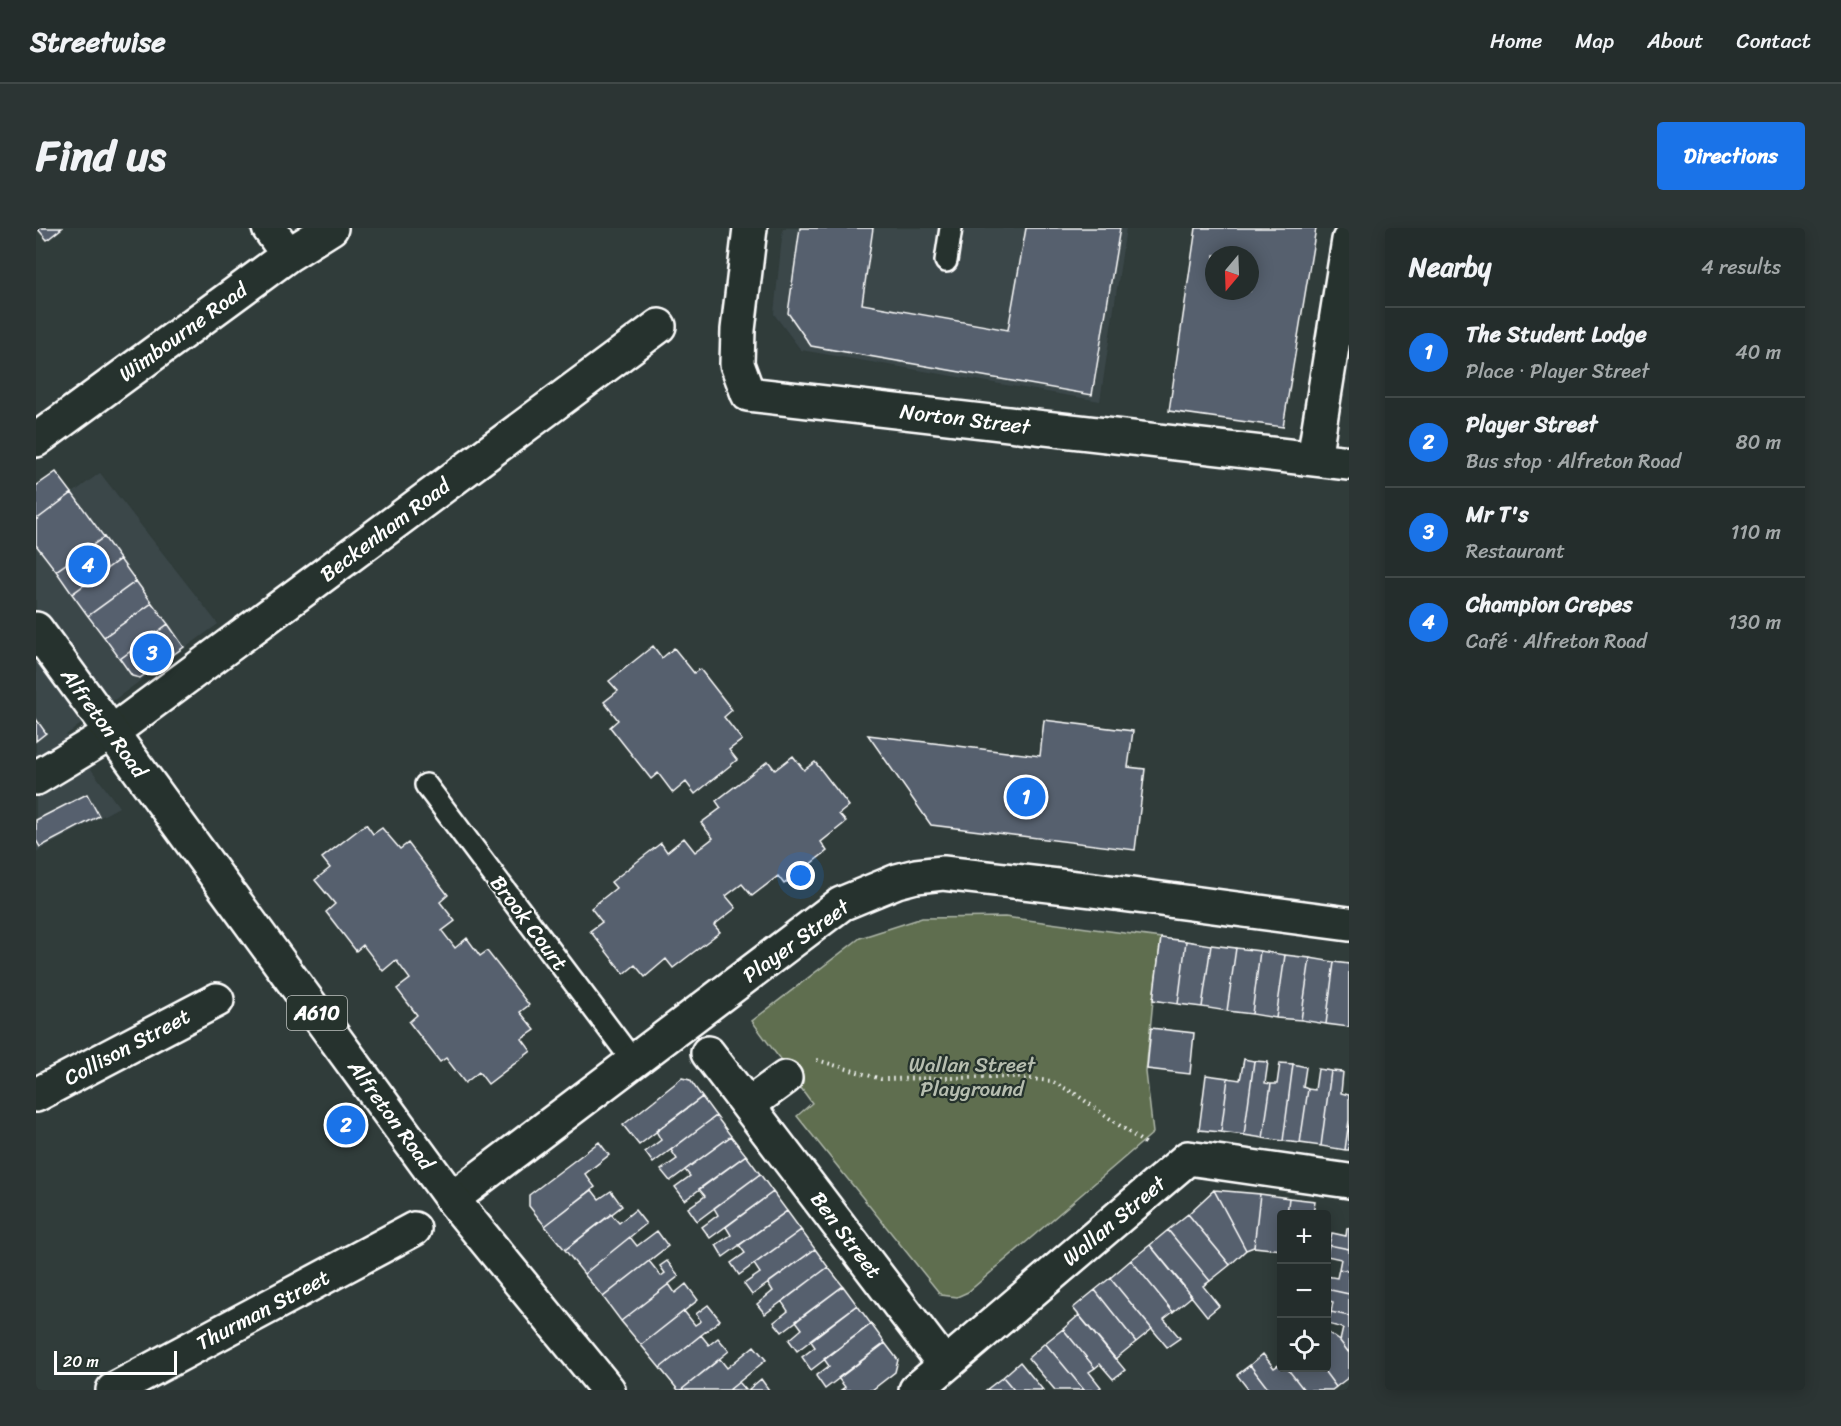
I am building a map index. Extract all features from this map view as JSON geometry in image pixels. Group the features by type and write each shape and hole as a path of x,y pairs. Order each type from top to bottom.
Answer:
{"street":[{"path":"269,228 288,255"},
{"name":"Wimbourne Road","path":"36,440 288,255 331,228"},
{"name":"Norton Street","path":"750,228 738,330 737,364 748,394 1349,463"},
{"path":"1314,459 1349,240"},
{"name":"Beckenham Road","path":"36,778 111,733 659,327"},
{"name":"Alfreton Road","path":"36,629 452,1199 608,1390"},
{"name":"Player Street","path":"452,1199 841,904 897,881 943,873 1093,890 1349,924"},
{"name":"Collison Street","path":"36,1095 217,1000"},
{"name":"Ben Street","path":"708,1053 945,1365"},
{"path":"748,1105 785,1078"},
{"name":"Wallan Street","path":"916,1390 1188,1158 1349,1180"},
{"name":"Thurman Street","path":"113,1390 414,1230"}],"lane":[{"path":"946,261 951,228"},
{"name":"Brook Court","path":"426,785 633,1061"}],"path":[{"path":"814,1059 881,1080 1013,1077 1051,1081 1074,1093 1143,1142 1174,1170"}],"shaded area":[{"path":"783,228 1126,228 1100,401 801,350 774,314"},
{"path":"100,473 218,624 66,735 119,807 36,852 36,520"}],"green space":[{"name":"Wallan Street Playground","path":"1005,917 1161,938 1146,1072 1153,1133 968,1292 957,1297 941,1295 797,1116 812,1103 752,1021 860,938 922,918"}],"building":[{"path":"37,228 62,228 47,240"},
{"path":"800,228 873,228 862,304 1008,330 1026,228 1120,228 1092,395 811,346 788,313"},
{"path":"1196,228 1316,228 1283,427 1169,411"},
{"path":"56,472 72,493 36,520 36,486"},
{"path":"72,493 104,537 56,571 36,545 36,520"},
{"path":"104,537 120,559 72,594 56,571"},
{"path":"120,559 136,581 88,616 72,594"},
{"path":"136,581 152,603 104,637 88,616"},
{"path":"152,603 168,624 120,659 104,637"},
{"path":"168,624 184,647 140,678 132,676 120,659"},
{"path":"653,646 662,658 674,648 694,673 700,669 732,710 724,717 742,740 729,750 737,760 695,794 686,782 673,793 658,773 651,779 610,727 618,720 604,702 618,691 609,681"},
{"path":"36,719 46,733 36,741"},
{"path":"1044,720 1133,731 1128,767 1145,769 1135,850 931,825 868,735 1040,756"},
{"path":"793,756 804,770 815,762 849,806 839,814 846,822 821,842 827,851 784,884 778,876 752,896 742,884 726,896 736,908 714,925 720,932 673,968 666,959 645,977 635,965 624,974 590,931 602,922 591,908 616,888 611,882 661,843 667,852 684,838 695,852 713,838 701,823 721,808 716,801 768,761 775,770"},
{"path":"87,794 99,816 40,847 36,840 36,820"},
{"path":"366,824 373,834 382,828 400,849 408,843 448,895 440,902 455,921 442,931 455,948 467,938 480,956 487,951 529,1005 520,1012 535,1030 522,1039 531,1051 488,1084 479,1072 465,1083 446,1058 440,1062 409,1022 417,1015 397,989 410,979 396,960 383,971 363,945 356,951 326,912 335,904 315,880 330,868 322,858"},
{"path":"1161,938 1186,941 1178,1004 1153,1000"},
{"path":"1186,941 1211,945 1202,1007 1178,1004"},
{"path":"1211,945 1236,948 1227,1011 1202,1007"},
{"path":"1236,948 1260,951 1252,1014 1227,1011"},
{"path":"1260,951 1285,955 1276,1018 1252,1014"},
{"path":"1285,955 1310,958 1301,1020 1276,1018"},
{"path":"1310,958 1334,962 1326,1024 1301,1020"},
{"path":"1334,962 1349,964 1349,1027 1326,1024"},
{"path":"1151,1028 1194,1033 1190,1074 1147,1069"},
{"path":"1244,1059 1254,1061 1244,1135 1221,1132 1228,1078 1240,1080"},
{"path":"1254,1061 1268,1062 1265,1083 1271,1084 1263,1138 1244,1135"},
{"path":"1280,1063 1293,1064 1283,1141 1263,1138 1271,1084 1277,1084"},
{"path":"1293,1064 1306,1067 1303,1087 1308,1089 1300,1143 1283,1141"},
{"path":"1318,1069 1331,1071 1321,1146 1300,1143 1308,1089 1315,1090"},
{"path":"1331,1071 1343,1072 1341,1093 1349,1095 1349,1120 1345,1150 1321,1146"},
{"path":"1206,1075 1228,1078 1221,1132 1199,1130"},
{"path":"682,1078 690,1080 702,1097 639,1145 623,1125"},
{"path":"702,1097 716,1116 653,1163 645,1152 661,1140 656,1131"},
{"path":"716,1116 731,1136 670,1181 661,1170 677,1159 671,1150"},
{"path":"1349,1120 1349,1150 1345,1150"},
{"path":"731,1136 746,1155 685,1200 675,1187 690,1176 685,1170"},
{"path":"599,1142 609,1155 585,1174 595,1187 545,1226 529,1206 529,1195"},
{"path":"746,1155 760,1174 697,1221 688,1208 705,1196 699,1189"},
{"path":"760,1174 773,1192 710,1238 702,1227 718,1215 714,1208"},
{"path":"592,1190 599,1199 611,1191 622,1206 565,1250 545,1226"},
{"path":"1214,1190 1260,1194 1254,1247 1246,1250"},
{"path":"1214,1190 1246,1250 1230,1265 1188,1214"},
{"path":"773,1192 787,1211 723,1257 716,1245 731,1235 726,1227"},
{"path":"1260,1194 1289,1198 1288,1210 1277,1210 1277,1249 1254,1247"},
{"path":"1289,1198 1315,1201 1314,1210 1288,1210"},
{"path":"635,1210 646,1224 584,1274 565,1250 611,1214 619,1223"},
{"path":"787,1211 801,1230 739,1275 731,1263 745,1253 739,1245"},
{"path":"1188,1214 1230,1265 1210,1281 1168,1230"},
{"path":"1347,1228 1349,1228 1349,1249 1331,1245 1332,1233 1346,1236"},
{"path":"801,1230 815,1249 752,1295 744,1284 760,1273 754,1264"},
{"path":"1168,1230 1210,1281 1203,1286 1219,1306 1207,1316 1150,1245"},
{"path":"657,1231 668,1246 603,1297 584,1274 630,1237 637,1246"},
{"path":"1150,1245 1192,1296 1173,1312 1131,1260"},
{"path":"1331,1245 1349,1249 1349,1271 1339,1269 1341,1259 1331,1257"},
{"path":"815,1249 828,1267 765,1314 757,1304 773,1291 768,1283"},
{"path":"1131,1260 1173,1312 1164,1319 1180,1338 1167,1347 1110,1278"},
{"path":"649,1261 661,1276 665,1273 660,1266 667,1261 679,1276 621,1321 603,1297"},
{"path":"828,1267 843,1286 782,1332 774,1322 788,1311 782,1302"},
{"path":"1339,1269 1349,1271 1349,1294 1331,1290 1331,1277 1337,1278"},
{"path":"1110,1278 1152,1329 1136,1342 1095,1290"},
{"path":"669,1284 675,1293 686,1284 698,1300 641,1345 621,1321"},
{"path":"843,1286 857,1305 797,1351 789,1340 802,1329 796,1321"},
{"path":"1095,1290 1136,1342 1115,1359 1073,1308"},
{"path":"1331,1290 1349,1294 1349,1316 1331,1312 1333,1302 1331,1301"},
{"path":"708,1305 720,1320 660,1368 641,1345 684,1311 695,1325 701,1321 696,1314"},
{"path":"857,1305 871,1324 811,1370 802,1357 815,1347 810,1340"},
{"path":"1331,1312 1349,1316 1349,1353 1340,1341 1343,1328 1331,1325"},
{"path":"1079,1315 1125,1370 1113,1379 1100,1364 1095,1368 1063,1329"},
{"path":"871,1324 885,1343 825,1389 816,1376 829,1366 824,1359"},
{"path":"1063,1329 1095,1368 1089,1372 1101,1387 1097,1390 1084,1390 1045,1343"},
{"path":"701,1335 709,1345 718,1338 729,1351 681,1390 678,1390 660,1368"},
{"path":"1331,1335 1340,1341 1349,1353 1349,1377 1336,1387 1325,1372 1331,1372"},
{"path":"885,1343 898,1360 895,1372 872,1390 841,1390 845,1387 838,1378"},
{"path":"1045,1343 1084,1390 1055,1390 1028,1358"},
{"path":"754,1346 766,1360 729,1390 681,1390 720,1359 727,1368"},
{"path":"1263,1354 1274,1368 1277,1366 1277,1372 1290,1372 1304,1390 1269,1390 1250,1365"},
{"path":"1020,1362 1043,1390 1014,1390 1003,1377"},
{"path":"1250,1365 1269,1390 1246,1390 1248,1389 1237,1375"},
{"path":"1290,1372 1325,1372 1336,1387 1332,1390 1304,1390"},
{"path":"1003,1377 1014,1390 986,1390"},
{"path":"761,1379 769,1390 748,1390"},
{"path":"739,1382 746,1390 729,1390"}],"place":[{"name":"Champion Crepes","path":"88,565"},
{"name":"Mr T's","path":"152,653"},
{"name":"The Student Lodge","path":"1026,797"},
{"name":"Player Street","path":"346,1125"}]}
